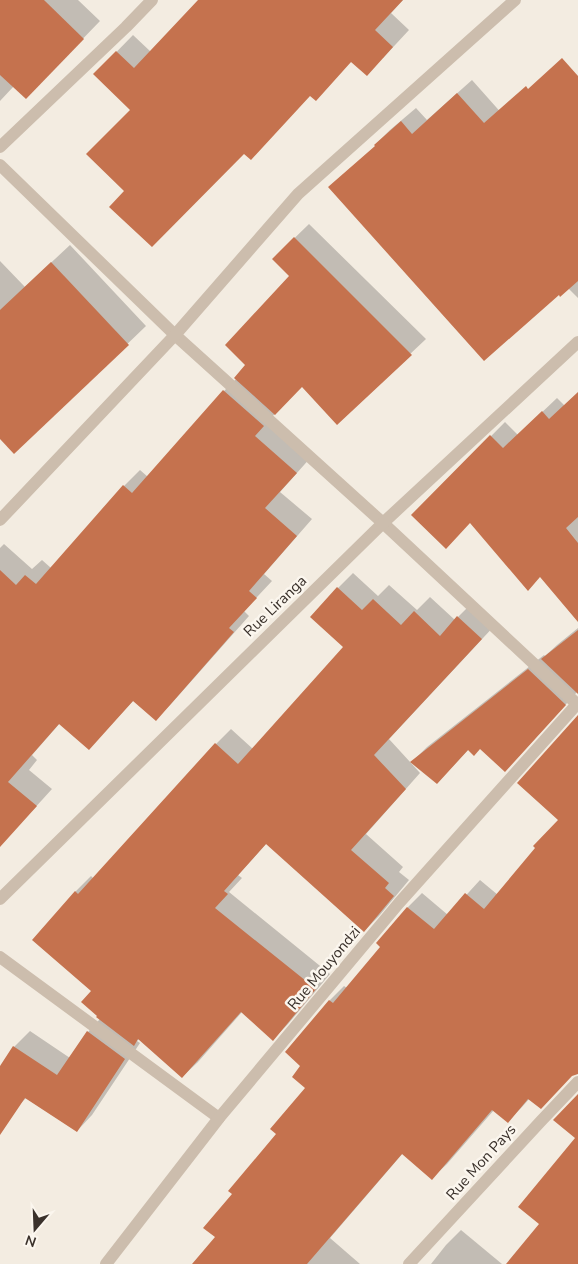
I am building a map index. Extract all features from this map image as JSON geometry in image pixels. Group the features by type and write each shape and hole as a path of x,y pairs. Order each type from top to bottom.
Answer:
{"street":[{"path":"0,148 152,0"},
{"path":"0,520 175,335 298,194 515,0"},
{"path":"0,165 175,335 383,523 578,704"},
{"name":"Rue Liranga","path":"0,899 383,523 578,342"},
{"name":"Rue Mouyondzi","path":"106,1264 219,1118 399,903 578,704"},
{"path":"0,958 219,1118"},
{"name":"Rue Mon Pays","path":"409,1264 578,1082"}],"building":[{"path":"0,0 44,0 84,39 26,99 0,75"},
{"path":"198,0 403,0 375,30 393,47 367,76 351,62 316,101 310,96 251,160 244,154 152,247 109,207 124,191 86,154 130,110 93,74 116,51 134,68"},
{"path":"562,58 578,76 578,281 560,297 559,295 484,361 328,187 401,121 412,134 457,93 484,123 526,86 528,89"},
{"path":"294,237 412,355 337,425 302,387 275,415 234,378 245,365 225,345 289,276 272,259"},
{"path":"51,262 129,345 14,454 0,439 0,310"},
{"path":"223,390 264,426 255,436 297,473 265,508 297,536 249,591 257,598 229,628 234,632 156,721 133,701 89,750 59,724 8,782 37,806 0,847 0,570 16,585 25,575 36,584 123,485 132,493"},
{"path":"578,392 578,517 566,528 578,543 578,622 540,577 528,591 470,523 446,549 411,515 490,435 503,448 542,411 549,419"},
{"path":"337,587 362,610 373,599 401,625 414,611 440,636 457,616 482,639 374,755 406,789 351,850 389,883 385,888 394,896 364,932 266,844 224,891 228,894 215,908 316,989 273,1041 241,1012 182,1078 138,1039 134,1046 96,1017 81,1002 91,991 32,940 75,891 78,894 215,743 238,764 343,647 310,617"},
{"path":"578,630 578,694 541,659"},
{"path":"528,669 566,705 505,772 480,749 474,756 468,750 437,784 410,762"},
{"path":"578,715 578,1074 572,1076 541,1109 528,1099 508,1123 492,1110 432,1180 402,1154 307,1264 192,1264 215,1237 203,1228 232,1194 228,1191 276,1134 270,1129 305,1088 292,1077 300,1066 285,1052 329,1000 333,1003 380,947 376,943 407,907 434,929 465,893 484,909 535,848 533,846 558,820 517,783"},
{"path":"87,1031 125,1059 77,1132 25,1098 0,1135 0,1066 13,1046 57,1075"},
{"path":"578,1094 578,1264 506,1264 539,1224 518,1207 575,1138 553,1120"}]}
